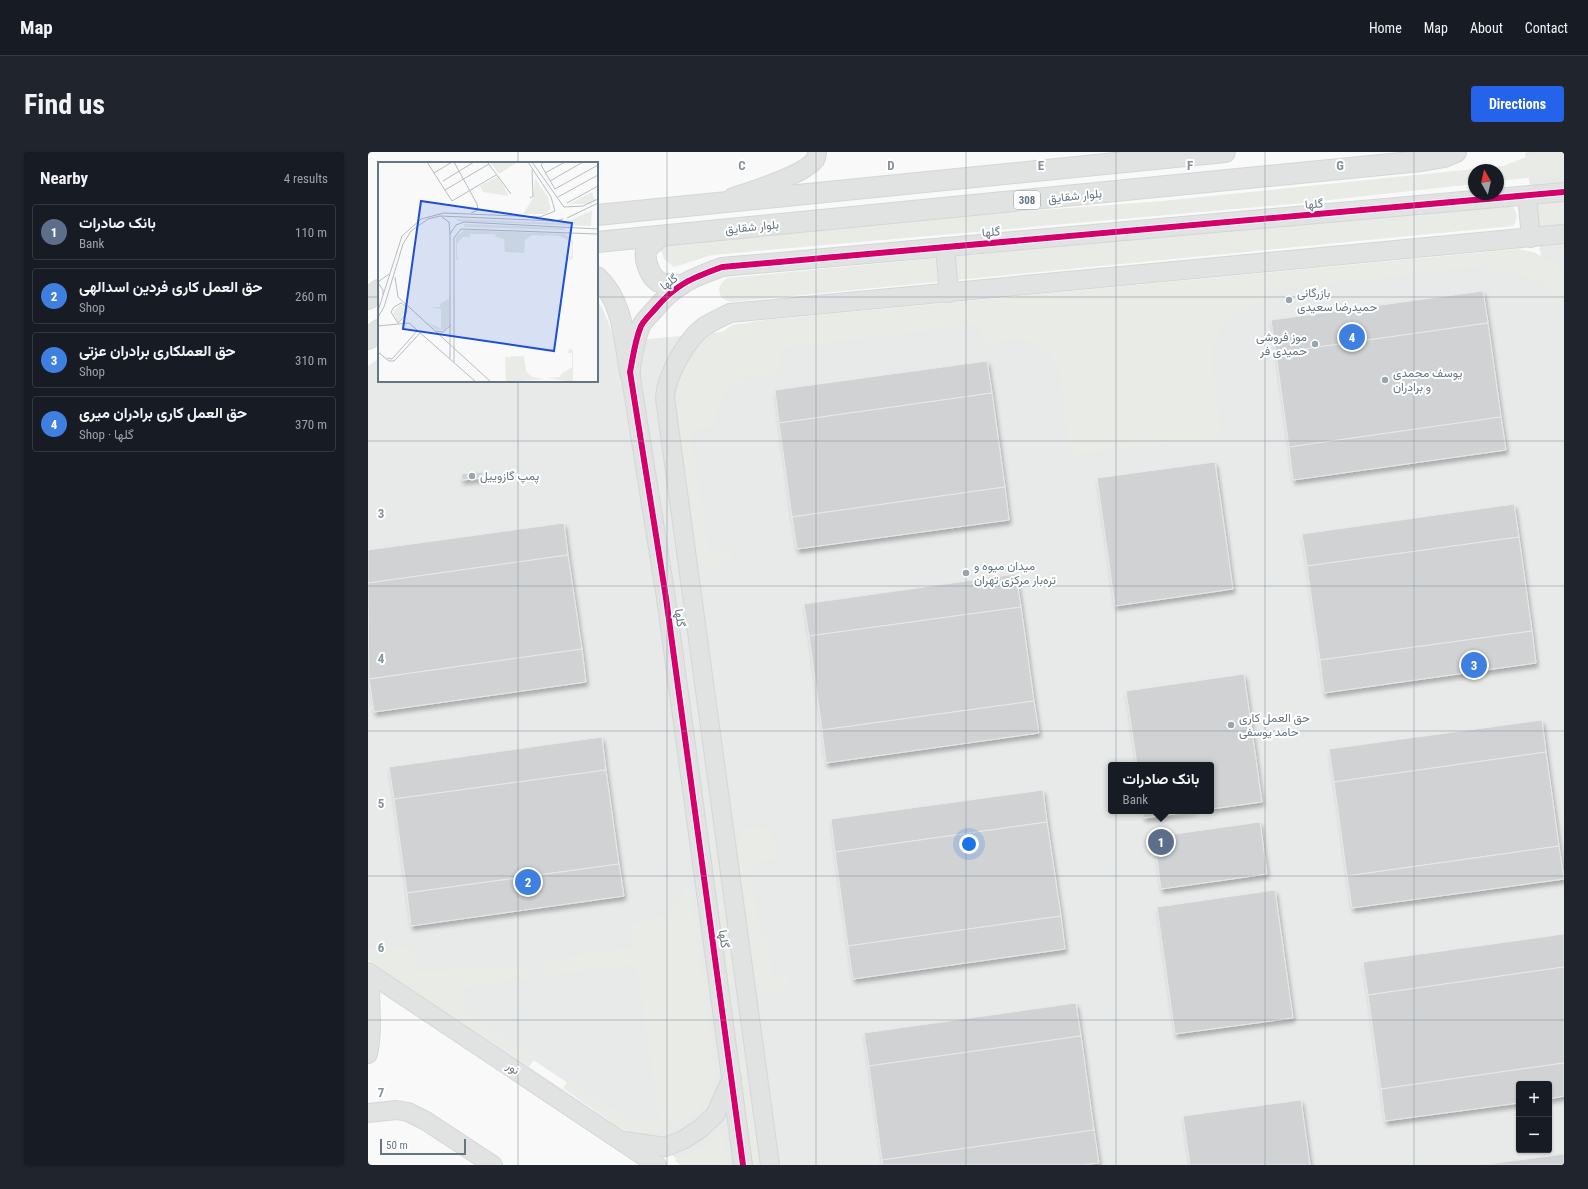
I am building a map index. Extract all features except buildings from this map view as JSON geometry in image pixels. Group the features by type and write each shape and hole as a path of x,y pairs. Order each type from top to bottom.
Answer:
{"main road":[{"name":"308","path":"711,204 1225,152"},
{"name":"بلوار شقایق","path":"598,242 1421,161 1444,157 1456,152"},
{"path":"598,215 711,204"},
{"path":"661,236 647,248 645,258 648,267 658,281 666,284 681,285"},
{"path":"598,278 606,285 614,299 619,313 630,372"},
{"path":"368,299 378,291"},
{"path":"368,339 378,331"}],"street":[{"path":"711,204 741,195 802,170 815,160 817,152"},
{"name":"گلها","path":"743,1165 666,598 630,372 637,339 642,325 667,294 681,285 722,267 1564,192"},
{"path":"1527,196 1531,238"},
{"name":"گلها","path":"770,1165 665,398 665,387 683,350 704,326 730,313 1564,234"},
{"path":"945,247 949,293"},
{"path":"666,598 692,595"},
{"path":"679,694 706,691"},
{"path":"695,810 721,807"},
{"name":"نور","path":"368,972 657,1165"},
{"path":"368,982 370,985 371,1040 368,1054"},
{"path":"620,1140 665,1147 683,1140 700,1129 715,1115 732,1078"},
{"path":"368,1113 396,1110 408,1112 426,1121 493,1165"}],"shaded area":[{"name":"میدان میوه و تره‌بار مرکزی تهران","path":"1527,152 1564,152 1564,1165 686,1165 605,1108 368,949 368,366 378,359 378,382 598,382 598,303 602,307 616,342 1541,256 1525,154"},
{"path":"1540,152 1564,152 1564,174 1504,180 1504,166"},
{"path":"1468,170 1468,185 1293,204 712,255 674,267 664,259 660,247 778,230 1162,201"},
{"path":"1564,197 1564,222 1543,224 1536,219 1535,206 1537,203"},
{"path":"1506,204 1513,207 1516,212 1517,219 1513,226 731,302 726,301 719,292 721,284 728,278"},
{"path":"1518,249 1533,252 1564,268 1564,307 1554,309 1552,298 1548,290 1535,278 1520,274 1488,270 1487,266 1266,291 1266,301 1258,303 1222,323 1216,339 1212,353 1222,438 1070,455 1058,368 1051,355 1040,345 1017,339 983,345 980,325 780,348 782,373 755,377 735,384 727,390 721,399 714,426 691,431 709,551 731,549 731,558 719,566 707,566 699,560 677,419 677,388 686,363 698,348 732,325 765,320"},
{"path":"754,826 767,830 770,833 773,837 775,847 776,860 750,863 761,937 768,938 772,975 789,974 789,984 778,992 773,993 768,993 760,987 755,975 737,845 742,832"},
{"path":"709,845 714,847 734,984 730,989 727,989 707,846"},
{"path":"688,878 715,1065 714,1083 704,1105 694,1116 667,1129 647,1134 637,1134 622,1129 563,1088 569,1080 632,1121 659,1119 636,964 544,976 542,961 634,947 630,924 652,919 668,912 680,899"},
{"path":"368,946 371,949 413,946 418,972 528,965 529,979 463,988 466,1012 536,1057 529,1067 368,960"},
{"path":"737,1060 745,1060 747,1063 761,1165 749,1165"},
{"path":"721,1131 724,1132 728,1165 680,1165 675,1160 701,1148"}],"cycle path":[{"path":"743,1165 666,598 630,372 637,337 645,320 670,293 685,283 722,267 1564,192"}],"place":[{"name":"بازرگانی حمیدرضا سعیدی","path":"1289,300"},
{"name":"حق العمل کاری برادران میری","path":"1352,337"},
{"name":"موز فروشی حمیدی فر","path":"1315,344"},
{"name":"یوسف محمدی و برادران","path":"1385,380"},
{"name":"پمپ گازوییل","path":"472,476"},
{"name":"میدان میوه و تره‌بار مرکزی تهران","path":"966,573"},
{"name":"حق العملکاری برادران عزتی","path":"1474,665"},
{"name":"حق العمل کاری حامد یوسفی","path":"1231,725"},
{"name":"بانک صادرات","path":"1161,842"},
{"name":"حق العمل کاری فردین اسدالهی","path":"528,882"}]}
